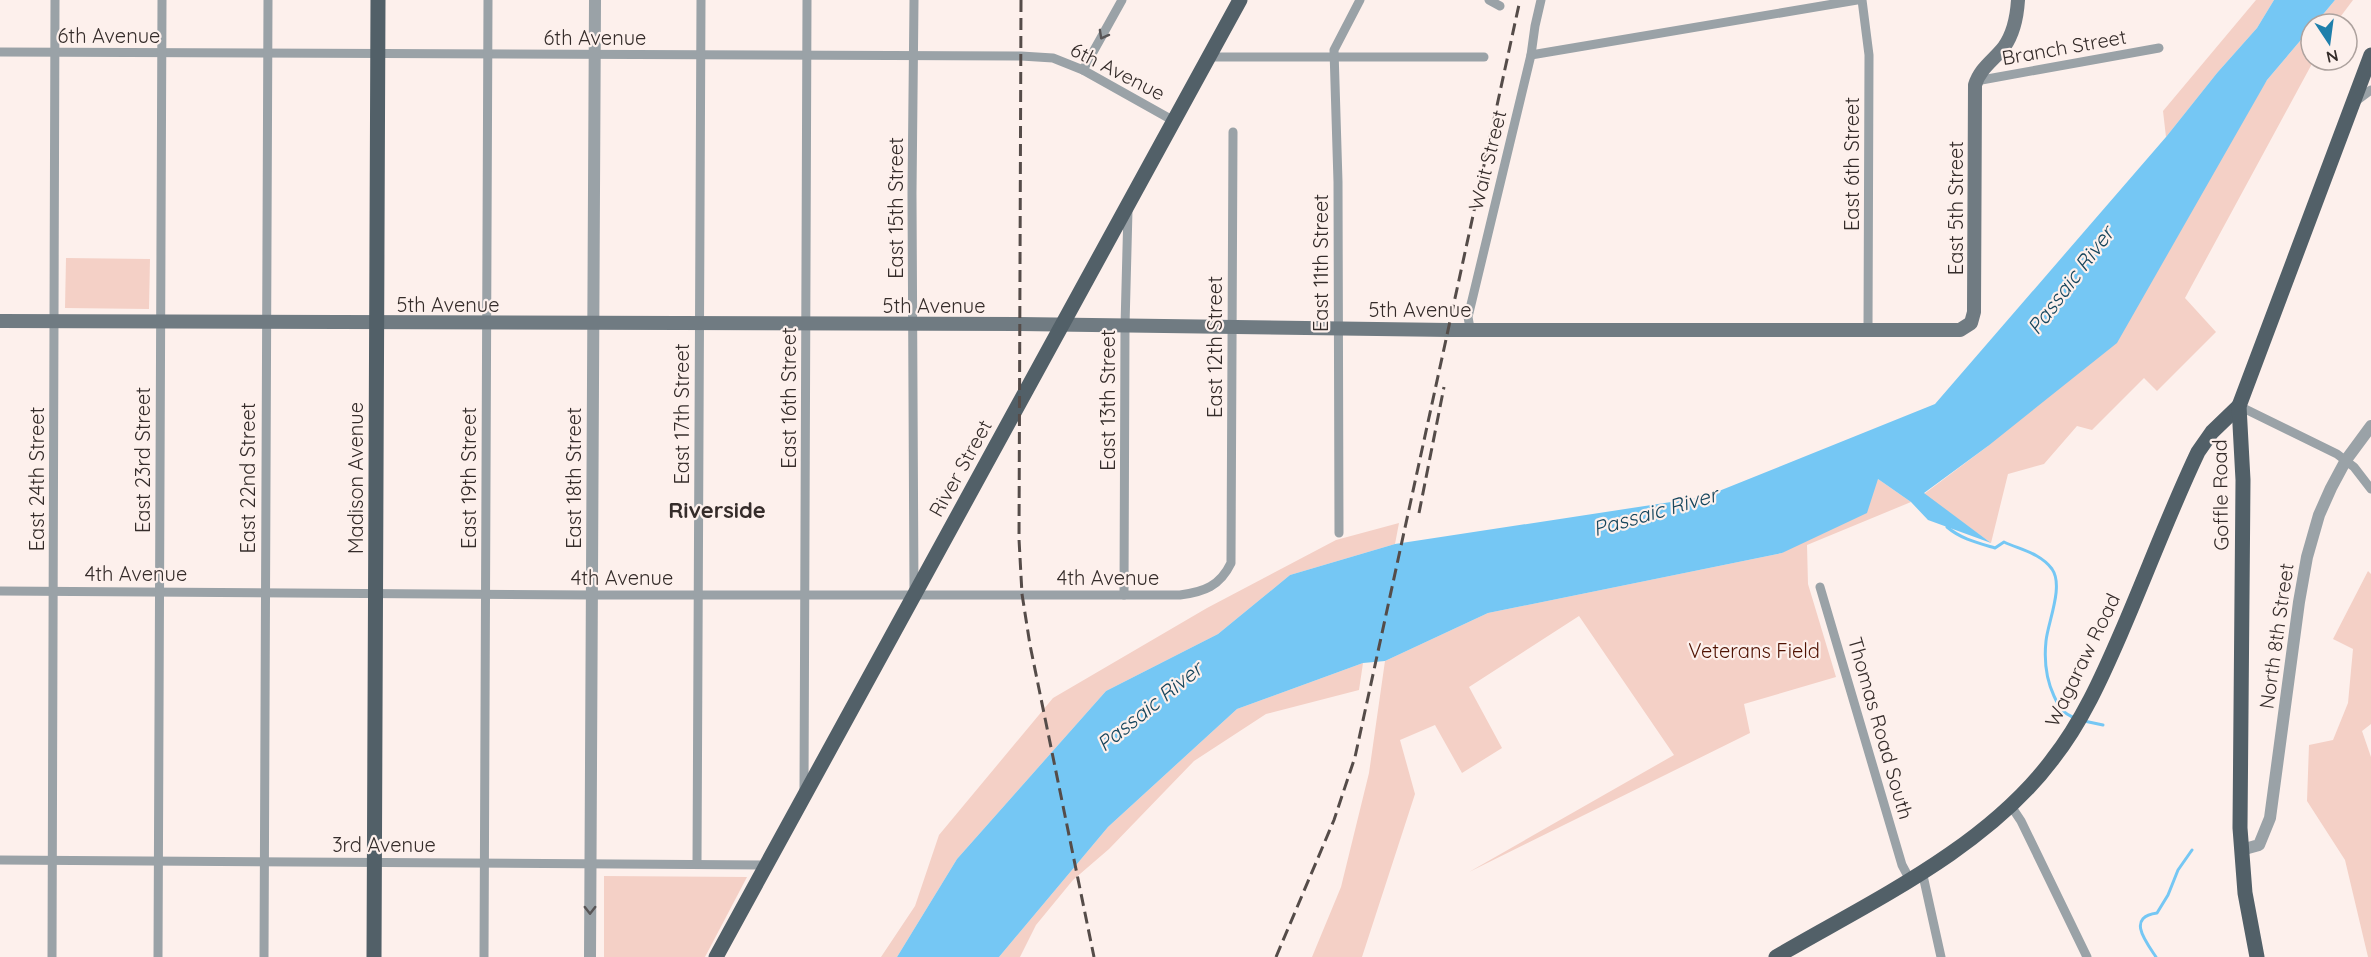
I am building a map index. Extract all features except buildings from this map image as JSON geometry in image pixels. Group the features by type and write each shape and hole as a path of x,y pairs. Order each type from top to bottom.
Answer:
{"main road":[{"name":"Madison Avenue","path":"374,957 378,0"},
{"name":"River Street","path":"716,957 1240,0"},
{"path":"1976,81 1984,67 2008,41 2017,18 2018,0"},
{"name":"Goffle Road","path":"2257,957 2245,893 2241,850 2243,480 2239,406 2366,97 2371,55"},
{"name":"East 5th Street","path":"1868,330 1960,330 1967,327 1973,319 1976,81"},
{"name":"5th Avenue","path":"0,321 912,326 1020,324 1062,327 1868,330"},
{"name":"Wagaraw Road","path":"1776,957 1916,875 1980,833 2010,806 2052,761 2083,713 2108,663 2198,452 2212,432 2239,406"}],"street":[{"name":"East 24th Street","path":"52,957 55,0"},
{"name":"East 23rd Street","path":"158,957 162,0"},
{"name":"East 22nd Street","path":"264,957 268,0"},
{"name":"East 19th Street","path":"484,957 488,0"},
{"name":"East 18th Street","path":"591,957 595,0"},
{"name":"East 17th Street","path":"697,864 701,0"},
{"name":"East 16th Street","path":"804,797 807,0"},
{"name":"East 15th Street","path":"914,0 912,326 915,595"},
{"path":"1083,70 1122,0"},
{"name":"East 11th Street","path":"1339,533 1338,182 1335,58 1337,41 1360,0"},
{"path":"1489,0 1500,6"},
{"name":"Wait Street","path":"1470,328 1468,316 1532,55 1541,0"},
{"path":"1532,55 1807,4 1859,0"},
{"name":"East 6th Street","path":"1859,0 1869,55 1868,330"},
{"name":"Branch Street","path":"1976,81 2159,48"},
{"name":"6th Avenue","path":"0,52 1042,57 1053,58 1083,70 1174,121"},
{"path":"1209,57 1484,57"},
{"name":"East 12th Street","path":"1231,563 1233,132"},
{"name":"East 13th Street","path":"1124,595 1128,206"},
{"path":"2239,406 2346,460 2354,466 2371,489"},
{"name":"North 8th Street","path":"2241,850 2261,843 2270,818 2299,602 2307,557 2319,515 2346,460 2371,426"},
{"name":"4th Avenue","path":"0,591 592,595 1180,595 1202,592 1220,580 1231,563"},
{"name":"Thomas Road South","path":"1820,588 1902,865 1916,875 1941,957"},
{"path":"2010,806 2021,821 2087,957"},
{"name":"3rd Avenue","path":"0,861 767,864"}],"green space":[{"path":"2256,0 2274,0 2257,28 2217,73 2166,137 2163,111"},
{"path":"2335,0 2353,0 2344,12 2325,12"},
{"path":"2299,42 2299,72 2307,72 2185,298 2216,332 2157,391 2144,378 2092,430 2077,426 2044,464 2008,474 1991,543 1924,494 1988,446 2267,80"},
{"path":"66,258 150,259 149,309 65,308"},
{"name":"Veterans Field","path":"1878,479 1911,502 1807,545 1808,584 1836,677 1744,704 1750,733 1469,872 1674,755 1579,616 1469,687 1502,748 1462,773 1435,725 1400,740 1415,794 1362,957 1312,957 1341,887 1369,773 1385,661 1488,613 1782,553"},
{"path":"1399,523 1395,544 1290,575 1218,634 1106,691 957,859 897,957 881,957 915,906 939,835 1053,698 1207,608 1336,540"},
{"path":"2368,571 2371,574 2371,724 2362,731 2371,757 2371,957 2368,957 2345,860 2307,801 2309,745 2333,740 2348,703 2353,649 2333,639"},
{"path":"1363,663 1359,690 1266,714 1194,761 1109,849 1073,880 1036,925 1020,957 999,957 1108,827 1237,709"},
{"path":"604,876 747,877 705,957 604,957"}],"water":[{"name":"Passaic River","path":"2274,0 2335,0 2325,12 2299,12 2299,42 2267,80 2117,343 1988,446 1924,493 1991,543 1928,520 1911,502 1878,479 1867,513 1782,553 1488,613 1385,661 1363,663 1237,709 1108,827 999,957 897,957 957,859 1106,691 1218,634 1290,575 1395,544 1704,497 1935,404 2257,28"}],"waterway":[{"path":"1947,527 1964,538 1995,548 2004,542 2042,559 2052,569 2055,576 2056,594 2046,641 2046,669 2051,690 2058,703 2064,712 2075,718"},
{"path":"2084,721 2103,725"},
{"path":"2156,957 2141,931 2142,919 2157,913 2168,895 2178,870 2192,850"}],"railway":[{"path":"1021,0 1019,539 1022,594 1030,645 1094,957"},
{"path":"1276,957 1334,820 1355,757 1520,0"},
{"path":"1419,513 1444,387"}],"district":[{"name":"Riverside","path":"717,510"}]}
